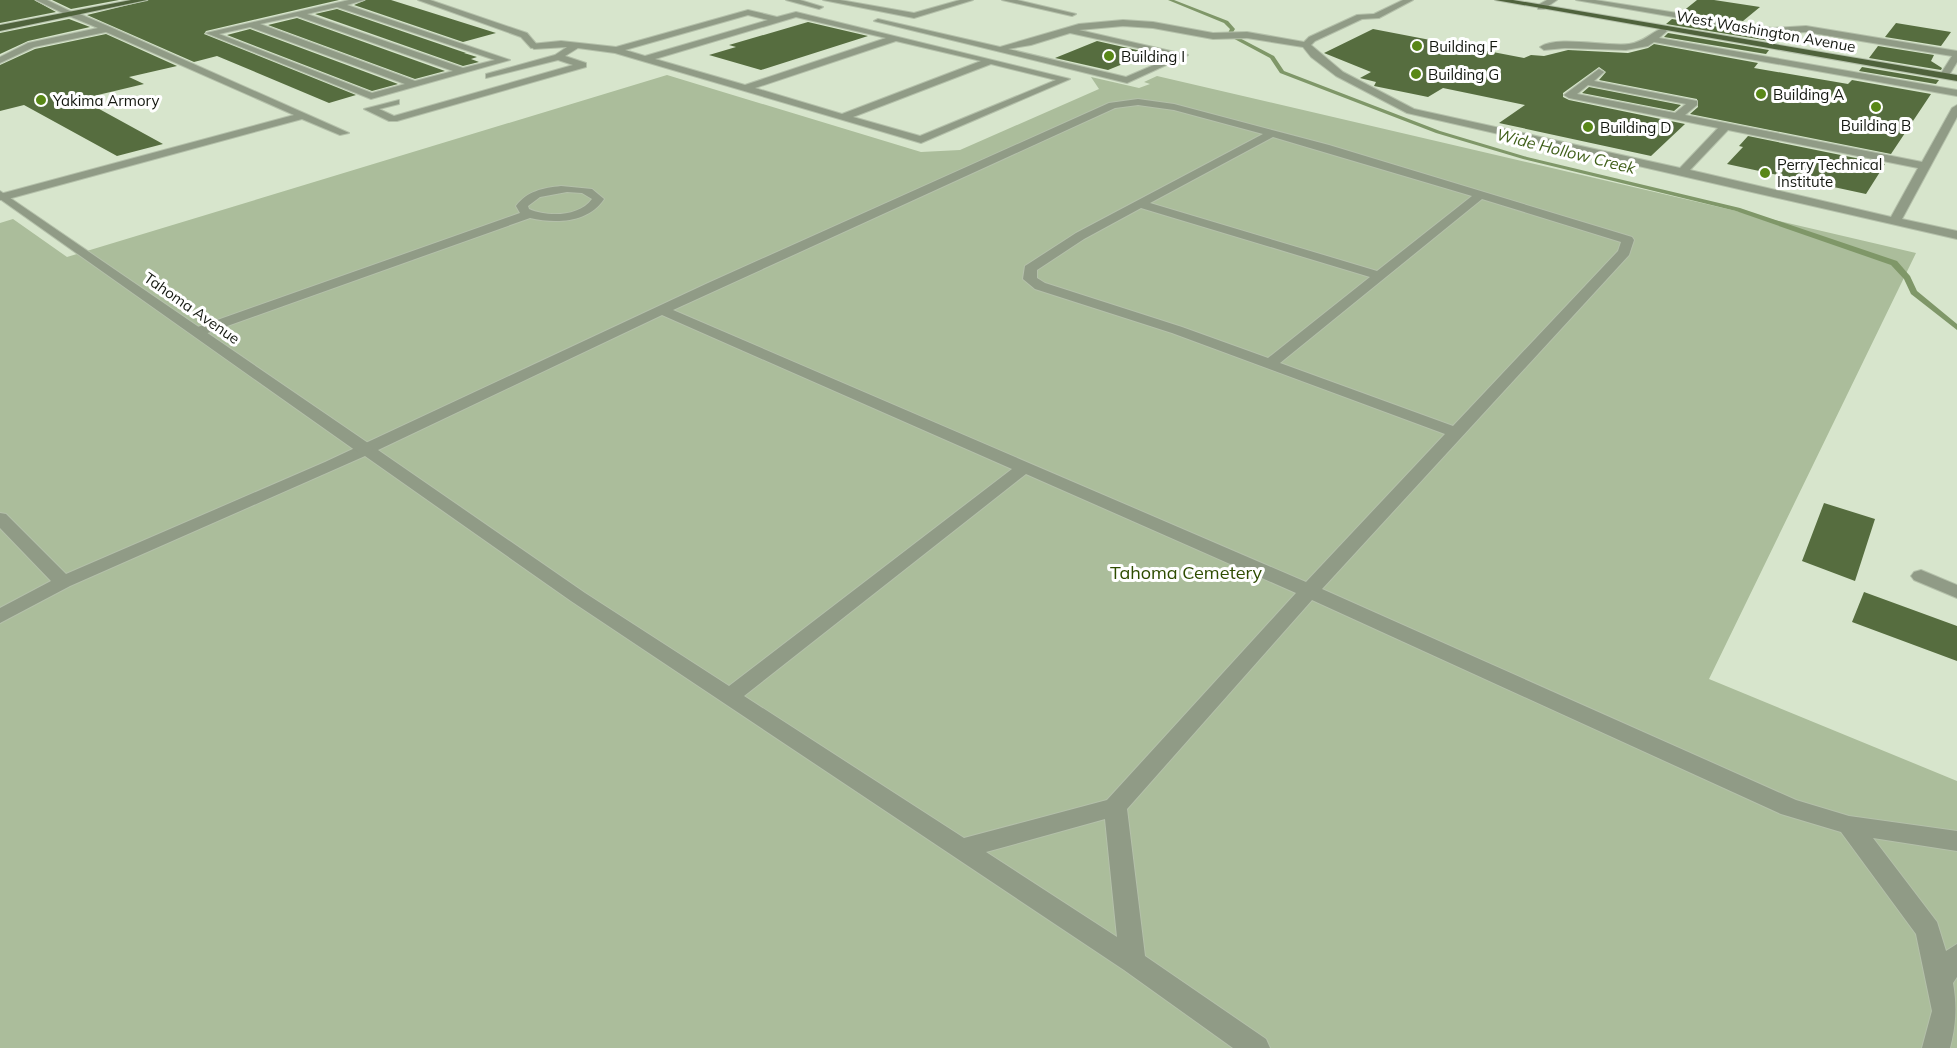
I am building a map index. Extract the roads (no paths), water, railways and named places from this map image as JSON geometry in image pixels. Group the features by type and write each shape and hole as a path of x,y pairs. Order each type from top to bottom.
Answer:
{"main road":[{"path":"0,28 143,0"},
{"name":"West Washington Avenue","path":"1499,0 1957,78"}],"street":[{"path":"40,0 344,133"},
{"path":"338,5 505,60 371,96 210,33 360,0"},
{"path":"422,0 524,34 534,46 577,45 616,50 645,59 921,140 1065,79 796,14 645,59"},
{"path":"790,0 858,16"},
{"path":"827,0 914,16 969,0"},
{"path":"844,3 855,0"},
{"path":"928,0 952,5"},
{"path":"1006,0 1072,14"},
{"path":"1034,6 1049,0"},
{"path":"1306,45 1311,39 1360,16 1376,16 1409,0"},
{"path":"1541,7 1553,0"},
{"path":"1581,0 1772,30 1806,29 1957,54 1945,75"},
{"path":"616,50 748,12 777,20"},
{"path":"297,14 462,71"},
{"path":"869,19 1127,81 1184,56 1069,30"},
{"path":"252,24 414,84"},
{"path":"993,48 1028,43 1069,30 1095,25 1140,24 1306,45 1315,57 1384,98 1411,111 1957,236"},
{"path":"1544,47 1565,45 1626,47 1645,44 1666,28"},
{"path":"0,60 32,45 107,30"},
{"path":"285,62 415,30"},
{"path":"746,88 895,38"},
{"path":"1653,39 1957,93"},
{"path":"480,78 558,57 577,45"},
{"path":"403,100 369,109 393,119 582,65 558,57"},
{"path":"843,117 990,61"},
{"path":"1599,72 1569,95 1925,166"},
{"path":"1586,82 1694,103 1677,117"},
{"path":"0,616 63,582 331,466 662,310 1113,105 1138,102 1174,107 1272,133 1628,240 1624,252 1310,591 1115,807 962,849"},
{"path":"1895,221 1957,108"},
{"path":"2,195 304,115"},
{"path":"1682,172 1725,127"},
{"path":"1272,133 1080,236 1030,268 1030,279 1040,286 1177,330 1457,434"},
{"path":"197,332 529,214 548,218 572,215 591,208 598,199 588,191 554,190 542,193 525,202 522,206 529,214"},
{"name":"Tahoma Avenue","path":"2,195 578,597 1133,962 1256,1048"},
{"path":"1270,364 1480,195"},
{"path":"1140,204 1380,276"},
{"path":"0,213 20,207"},
{"path":"662,310 1310,591 1789,807 1849,825 1957,841"},
{"path":"730,696 1025,467"},
{"path":"0,518 63,582"},
{"path":"1921,576 1957,592"},
{"path":"1115,807 1133,962"},
{"path":"1849,825 1928,930 1946,1011 1936,1048"},
{"path":"1939,981 1957,956"}],"waterway":[{"name":"Wide Hollow Creek","path":"1170,0 1226,22 1233,29 1229,34 1272,57 1282,72 1438,132 1525,158 1738,209 1894,263 1907,278 1914,292 1957,328"}],"place":[{"name":"Building F","path":"1417,46"},
{"name":"Building I","path":"1109,56"},
{"name":"Building G","path":"1416,74"},
{"name":"Building A","path":"1761,94"},
{"name":"Yakima Armory","path":"41,100"},
{"name":"Building B","path":"1876,107"},
{"name":"Building D","path":"1588,127"},
{"name":"Perry Technical Institute","path":"1765,173"}],"park label":[{"name":"Tahoma Cemetery","path":"1186,572"}]}
